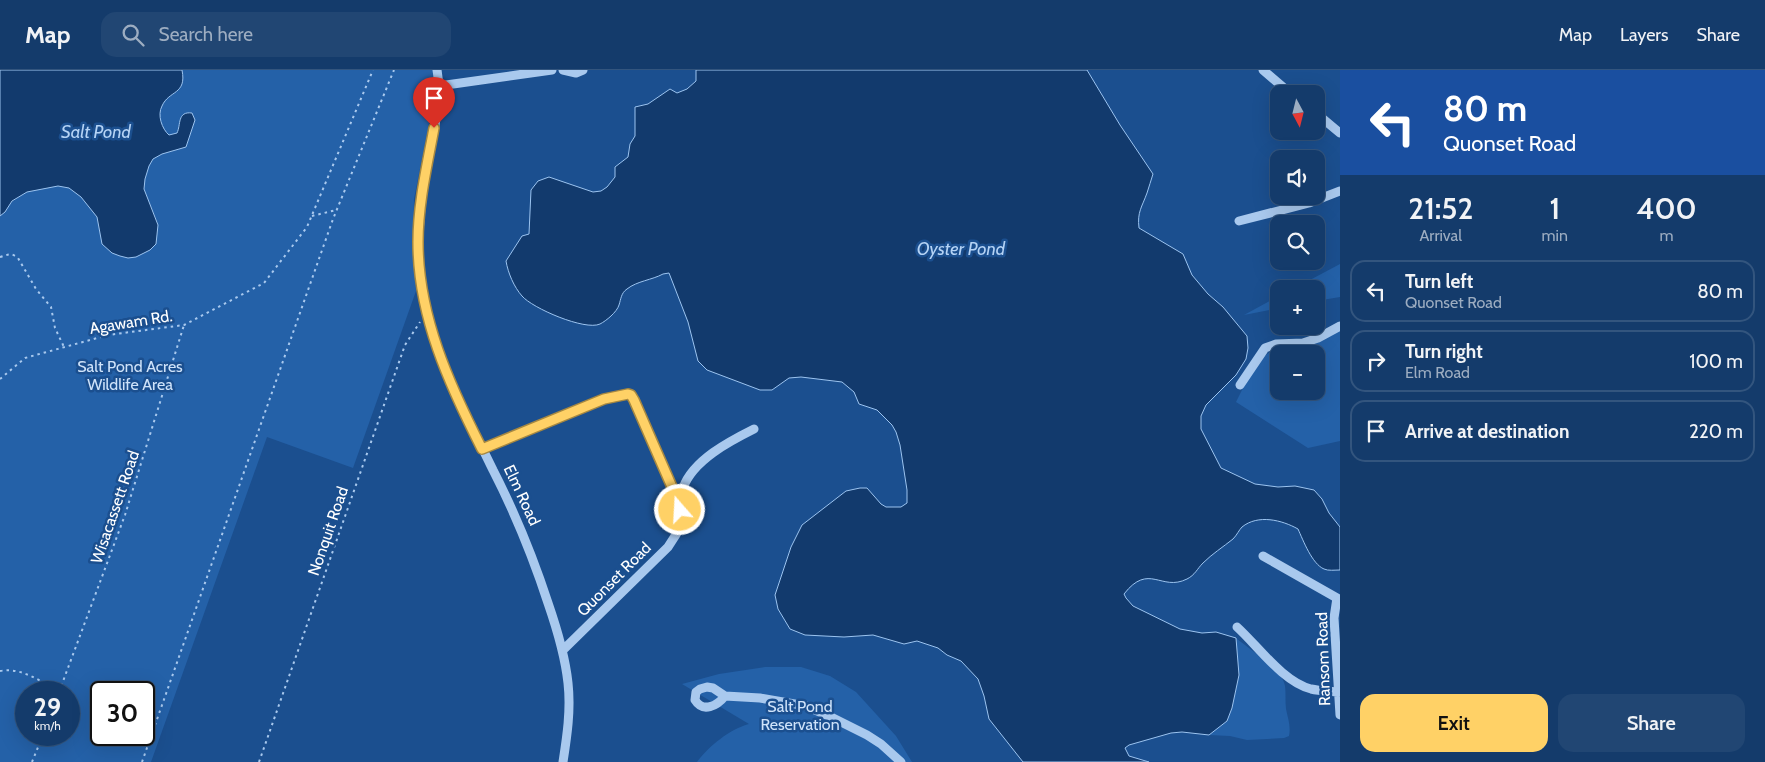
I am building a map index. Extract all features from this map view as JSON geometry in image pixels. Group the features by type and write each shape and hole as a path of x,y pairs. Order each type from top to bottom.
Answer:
{"street":[{"name":"Elm Road","path":"437,70 439,86 437,110 419,220 419,267 427,311 451,386 516,515 528,543 563,650 568,684 569,712 563,762"},
{"path":"439,86 552,70"},
{"path":"563,70 576,73 583,70"},
{"path":"1263,70 1280,85"},
{"path":"1325,120 1340,133"},
{"path":"1239,221 1309,203 1340,191"},
{"path":"1240,384 1265,348 1276,344 1303,343 1318,338 1340,326"},
{"name":"Quonset Road","path":"482,449 604,399 628,394 634,400 679,503 680,524 678,533 668,547 563,650"},
{"path":"679,503 683,487 699,465 716,450 754,429"},
{"name":"Ransom Road","path":"1263,556 1337,598 1334,618 1340,715"},
{"path":"1237,627 1273,663 1302,686 1338,692"},
{"path":"725,696 760,698 806,706 867,735 881,744 901,762"}],"path":[{"name":"Agawam Rd.","path":"0,379 25,358 108,335 184,325 264,283 307,227 373,70"},
{"path":"142,762 336,210 394,70"},
{"path":"311,216 336,210"},
{"path":"0,257 8,254 18,258 36,289 51,307 56,328 64,347"},
{"name":"Nonquit Road","path":"259,762 405,346 427,311"},
{"name":"Wisacassett Road","path":"63,681 125,515 184,325"},
{"path":"0,671 26,672 40,681"},
{"path":"32,762 39,746"}],"green space":[{"name":"Salt Pond Acres Wildlife Area","path":"179,70 436,70 436,88 414,199 413,245 416,291 353,468 267,437 151,762 0,762 0,210 40,183 69,188 158,223 144,189 161,106"},
{"path":"1340,264 1340,297 1325,300 1325,280 1310,280"},
{"path":"1270,301 1270,310 1244,315"},
{"path":"1340,330 1340,441 1308,448 1236,402 1256,362 1270,352 1270,400 1325,400 1325,345 1280,345 1284,342 1325,336"},
{"path":"1236,638 1272,666 1283,679 1289,736 1284,738 1247,740 1230,736 1209,735 1227,721 1232,708 1239,675"},
{"name":"Salt Pond Reservation","path":"765,667 801,667 830,676 856,692 896,736 912,762 697,762 720,739 749,724 682,684 719,674"}],"water":[{"name":"Salt Pond","path":"0,70 182,70 182,84 162,106 160,113 161,122 169,135 177,133 180,119 184,114 192,113 195,120 186,147 162,154 153,159 149,166 144,189 158,225 156,244 150,250 136,257 128,258 112,253 102,244 97,217 81,197 69,188 58,186 27,192 12,201 0,216"},
{"name":"Oyster Pond","path":"696,70 1087,70 1120,125 1153,174 1139,214 1139,228 1183,254 1192,275 1208,294 1223,307 1247,336 1248,348 1246,359 1236,375 1206,405 1201,416 1201,429 1221,468 1255,484 1278,487 1295,486 1314,490 1340,527 1340,570 1327,570 1320,566 1308,551 1298,529 1285,523 1263,520 1248,523 1242,527 1233,539 1206,560 1187,579 1178,582 1155,579 1141,580 1124,594 1133,606 1180,629 1202,633 1216,632 1236,638 1239,675 1232,708 1227,721 1209,735 1182,732 1171,733 1129,745 1125,748 1129,756 1149,762 1023,762 989,719 978,679 961,661 947,655 938,648 917,641 904,644 873,635 844,637 805,635 790,629 778,609 775,595 791,547 802,525 846,491 860,488 867,488 886,507 901,507 907,503 907,490 900,445 892,425 877,410 859,404 854,392 842,382 801,377 789,378 772,390 760,390 707,370 698,361 688,322 669,273 631,286 622,294 618,308 614,313 602,323 593,325 559,317 528,301 514,284 506,261 522,236 529,234 531,190 538,181 549,177 593,192 601,191 607,187 615,177 615,167 628,157 630,144 635,136 635,107 648,104 670,89 677,93 687,89 696,81"}],"route":[{"path":"434,128 420,205 418,243 422,289 443,365 451,386 482,449 569,412 613,396 628,394 634,400 679,503 680,510"}]}
